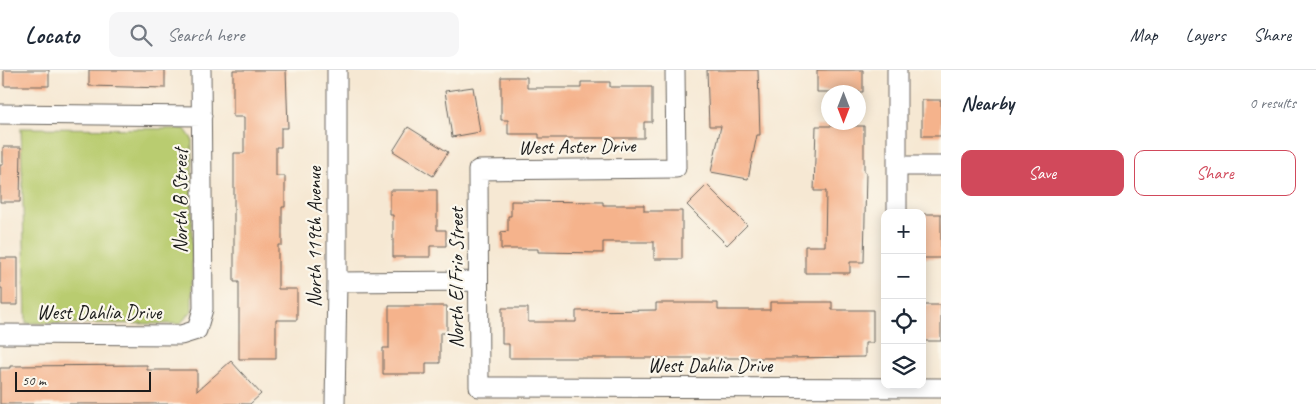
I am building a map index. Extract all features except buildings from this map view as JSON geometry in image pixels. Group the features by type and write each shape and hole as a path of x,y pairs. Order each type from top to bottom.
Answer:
{"street":[{"name":"North B Street","path":"198,330 203,309 202,70"},
{"name":"North 119th Avenue","path":"335,404 337,70"},
{"name":"West Aster Drive","path":"478,170 676,168 675,70"},
{"path":"897,70 897,209"},
{"path":"0,114 202,116"},
{"path":"897,166 941,166"},
{"name":"North El Frio Street","path":"478,170 478,387"},
{"path":"337,282 478,281"},
{"name":"West Dahlia Drive","path":"0,334 181,335 198,330"},
{"name":"West Dahlia Drive","path":"478,387 881,387"},
{"name":"West Dahlia Drive","path":"926,388 941,388"}],"green space":[{"path":"21,128 185,129 192,139 192,311 180,324 26,323"}]}
